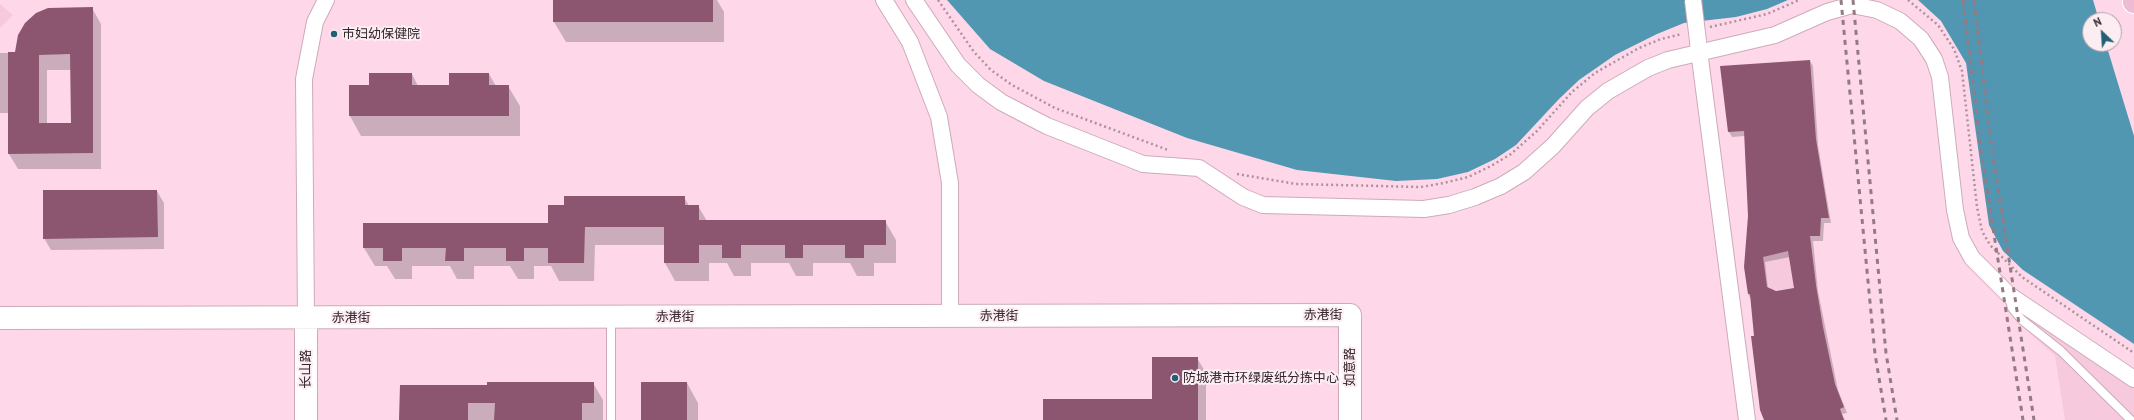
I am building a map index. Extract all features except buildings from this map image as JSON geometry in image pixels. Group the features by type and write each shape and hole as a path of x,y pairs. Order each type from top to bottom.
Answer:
{"street":[{"path":"306,318 304,79 315,22 326,0"},
{"path":"884,0 910,42 940,117 950,184 950,316"},
{"path":"914,0 958,65 978,85 1001,102 1047,126 1143,164 1198,168 1243,197 1263,205 1424,209 1449,205 1476,197 1501,186 1524,172 1553,146 1587,108 1626,80 1668,60 1698,39 1774,35 1827,12 1852,5 1877,10 1900,21 1921,39 1934,59 1940,77 1956,210 1961,238 1972,258 2009,295 2134,379"},
{"path":"1693,0 1747,420"},
{"path":"2130,0 2134,1"},
{"name":"赤港街","path":"0,318 1350,315"},
{"name":"如意路","path":"1350,315 1350,420"},
{"name":"长山路","path":"306,318 306,420"}],"lane":[{"path":"2009,295 2012,308 2022,320 2061,351 2131,420"},
{"path":"611,420 612,317"}],"path":[{"path":"938,0 974,52 992,70 1012,85 1055,108 1173,152"},
{"path":"1232,173 1296,184 1421,187 1444,184 1468,177 1511,154 1537,131 1572,92 1608,65 1646,45 1661,39 1698,39 1767,14 1799,0"},
{"path":"1908,0 1938,25 1954,49 1962,71 1977,207 1982,231 1990,245 2022,277 2134,353"}],"shaded area":[{"path":"0,4 13,15 0,28"},
{"path":"1807,243 1811,246 1816,285 1748,294 1745,271 1745,255"},
{"path":"2022,310 2134,387 2134,420 2065,420 2055,356 2023,327"}],"water":[{"path":"947,0 1788,0 1767,9 1736,17 1684,23 1657,34 1615,55 1579,80 1516,145 1495,159 1468,172 1437,179 1396,181 1297,170 1187,138 1044,81 990,49"},
{"path":"1918,0 2134,0 2134,344 2023,270 2003,251 1989,225 1966,63 1941,21"}],"pier":[{"path":"2093,0 2134,0 2134,136 2108,52 2122,52 2122,12 2097,12"}],"railway":[{"path":"1841,0 1875,354 1886,420"},
{"path":"1853,0 1886,353 1897,420"},
{"path":"1963,0 1981,151 2023,420"},
{"path":"1974,0 1992,150 2034,420"}],"place":[{"name":"巿妇幼保健院","path":"334,34"},
{"name":"防城港市环绿废纸分拣中心","path":"1175,378"}]}
